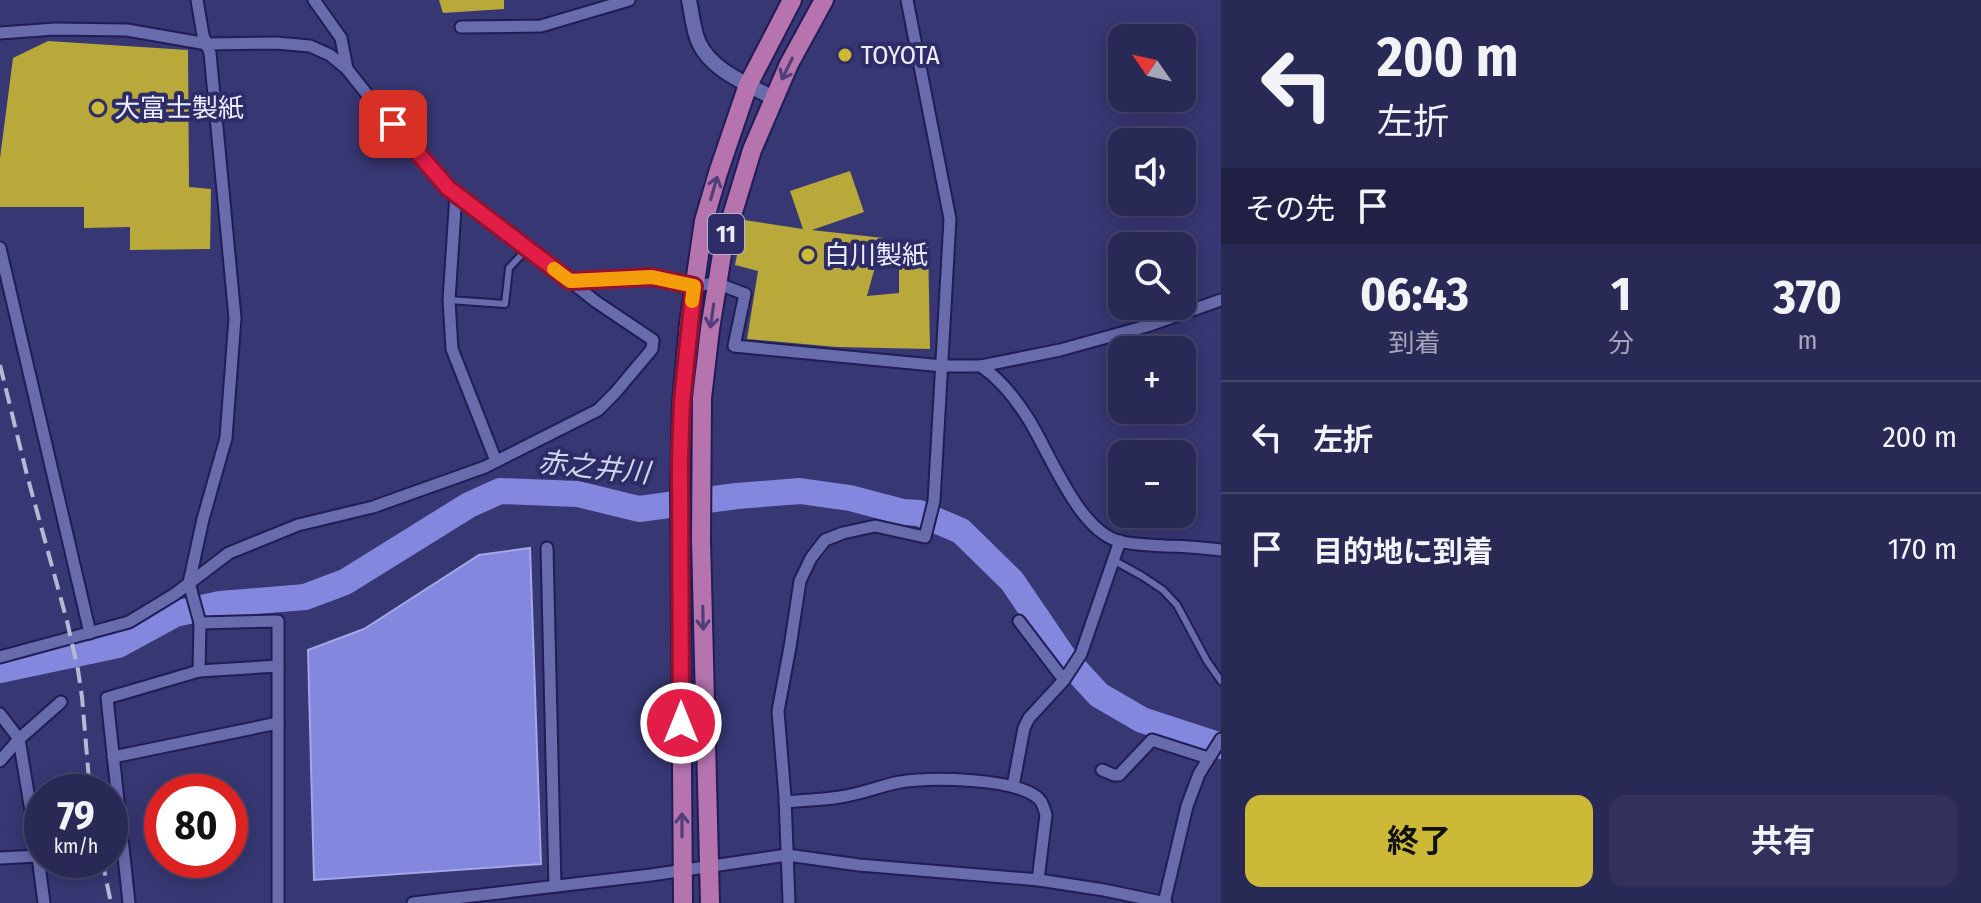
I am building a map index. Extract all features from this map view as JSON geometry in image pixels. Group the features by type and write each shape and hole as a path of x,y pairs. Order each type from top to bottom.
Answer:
{"highway":[{"name":"11","path":"683,903 680,487 682,401 694,286 704,221 748,85 792,0"},
{"name":"11","path":"710,903 701,540 702,398 716,283 724,242 752,150 789,64 824,0"}],"street":[{"path":"197,0 203,35 210,53 235,318 226,438 189,583 200,619 199,671"},
{"path":"314,0 341,38 347,69"},
{"path":"461,27 541,26 629,0"},
{"path":"689,0 699,43 710,59 773,98"},
{"path":"789,903 778,711 800,581 811,558 825,540 843,533 875,526 925,537 934,501 950,219 907,0"},
{"path":"0,33 55,29 127,30 207,44 310,46 330,55 347,69 448,188 595,301 653,340 652,349 598,410 496,461 373,507 298,525 229,553 129,622 0,657"},
{"path":"456,194 449,300 452,349 496,461"},
{"path":"0,248 90,633"},
{"path":"570,281 652,277 694,286 716,283 745,294 734,346 943,366 981,366 1060,350 1147,326 1221,300"},
{"path":"981,366 998,378 1029,420 1078,506 1101,533 1136,544 1221,550"},
{"path":"1013,786 1024,728 1078,659 1120,541"},
{"path":"547,548 555,886"},
{"path":"200,619 278,621 278,903"},
{"path":"1019,621 1064,680"},
{"path":"129,903 107,698 199,671 278,666"},
{"path":"0,761 19,739 61,702"},
{"path":"0,714 19,739 25,774"},
{"path":"113,757 278,723"},
{"path":"413,903 514,897 555,886 787,855 859,865 1038,880 1160,902 1194,786 1221,739"},
{"path":"1102,770 1119,775 1152,740 1208,758"},
{"path":"785,802 840,797 918,780 1013,786 1038,798 1044,807 1046,815 1038,880"},
{"path":"0,858 24,857"},
{"path":"41,878 44,903"}],"lane":[{"path":"449,300 505,304 509,268 527,249"},
{"path":"1113,560 1163,590 1177,605 1221,681"}],"water":[{"path":"530,548 541,864 314,880 308,650 364,629 479,555"}],"building":[{"path":"439,0 504,0 504,9 443,13"},
{"name":"大富士製紙","path":"48,41 188,50 189,187 211,189 210,249 130,250 130,227 84,228 84,207 0,207 0,158 13,58"},
{"name":"白川製紙","path":"850,171 864,212 812,230 883,238 867,296 899,293 899,244 928,240 930,349 837,347 747,339 758,271 735,265 744,220 803,229 790,191"}],"waterway":[{"name":"赤之井川","path":"0,670 118,645 175,614 220,604 305,597 345,582 469,505 500,491 578,494 639,509 800,491 919,513 961,531 1012,581 1063,656 1099,695 1142,720 1221,746"}],"railway":[{"path":"0,365 78,670 88,774"},
{"path":"106,878 111,903"}],"slow traffic":[{"path":"554,269 570,281 652,277 694,286 692,301"}],"place":[{"name":"TOYOTA","path":"845,55"},
{"name":"大富士製紙","path":"98,108"},
{"name":"白川製紙","path":"808,255"}],"route":[{"path":"393,124 448,188 570,281 652,277 694,286 682,401 680,459 681,723"}]}
